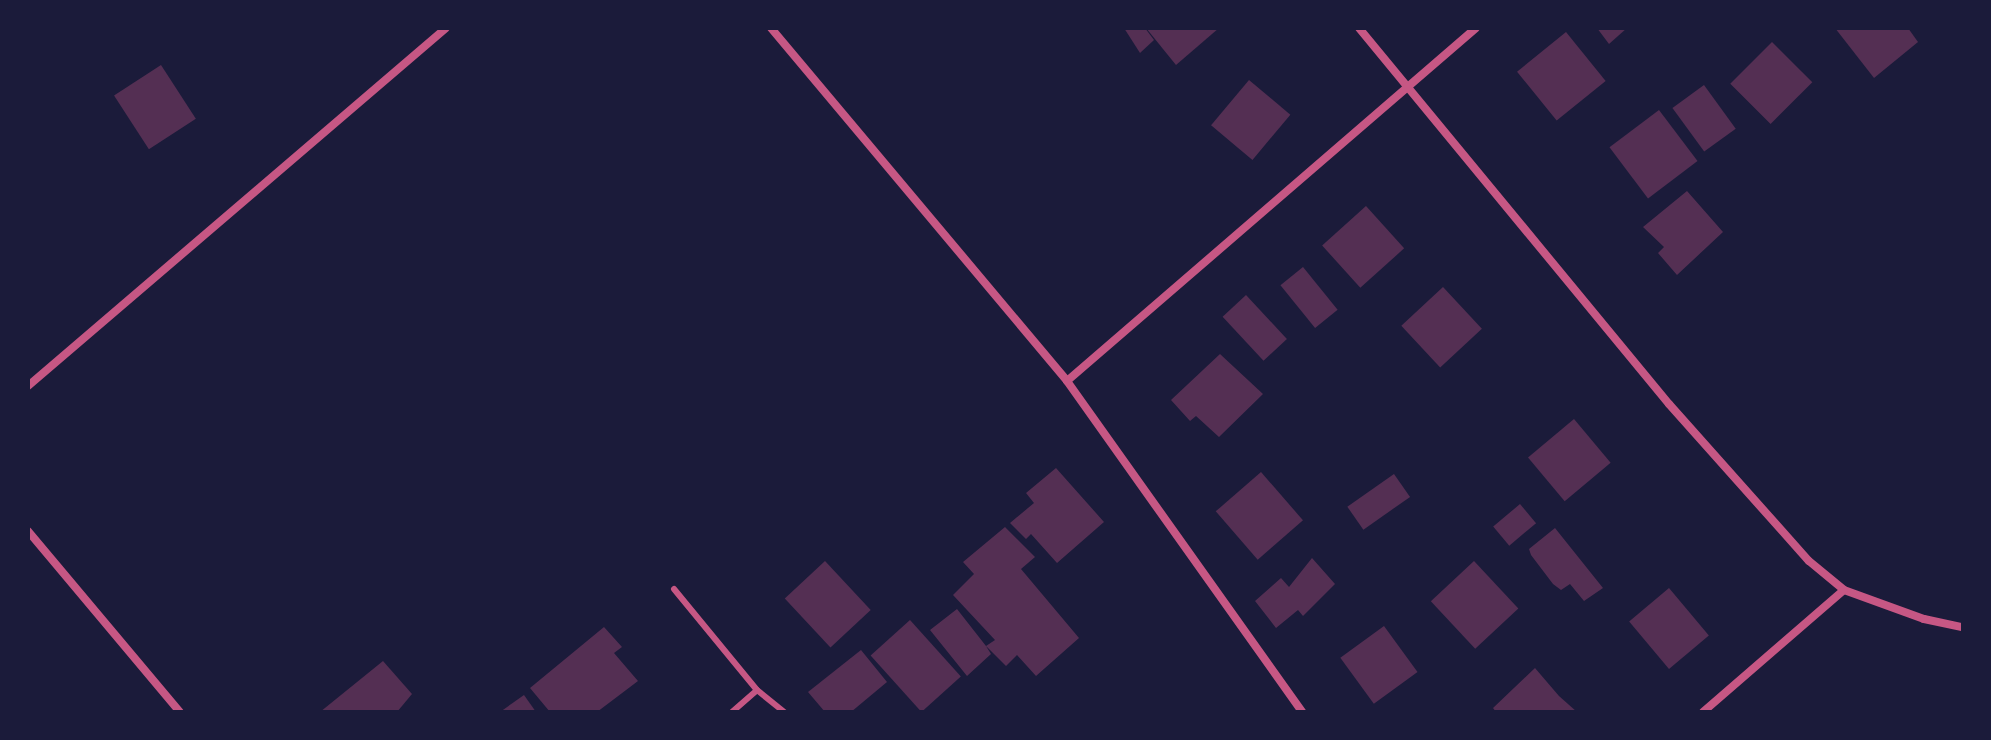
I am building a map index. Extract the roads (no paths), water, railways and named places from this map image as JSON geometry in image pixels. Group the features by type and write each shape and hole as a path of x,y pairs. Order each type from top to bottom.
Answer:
{"street":[{"path":"28,386 446,28"},
{"path":"771,28 1067,381 1302,712"},
{"path":"1359,28 1669,404 1809,561 1844,590 1924,619 1963,627"},
{"path":"1067,381 1407,84 1476,28"},
{"path":"28,531 180,712"},
{"path":"1703,712 1844,590"}],"lane":[{"path":"674,589 757,690 784,712"},
{"path":"732,712 757,690"}]}
